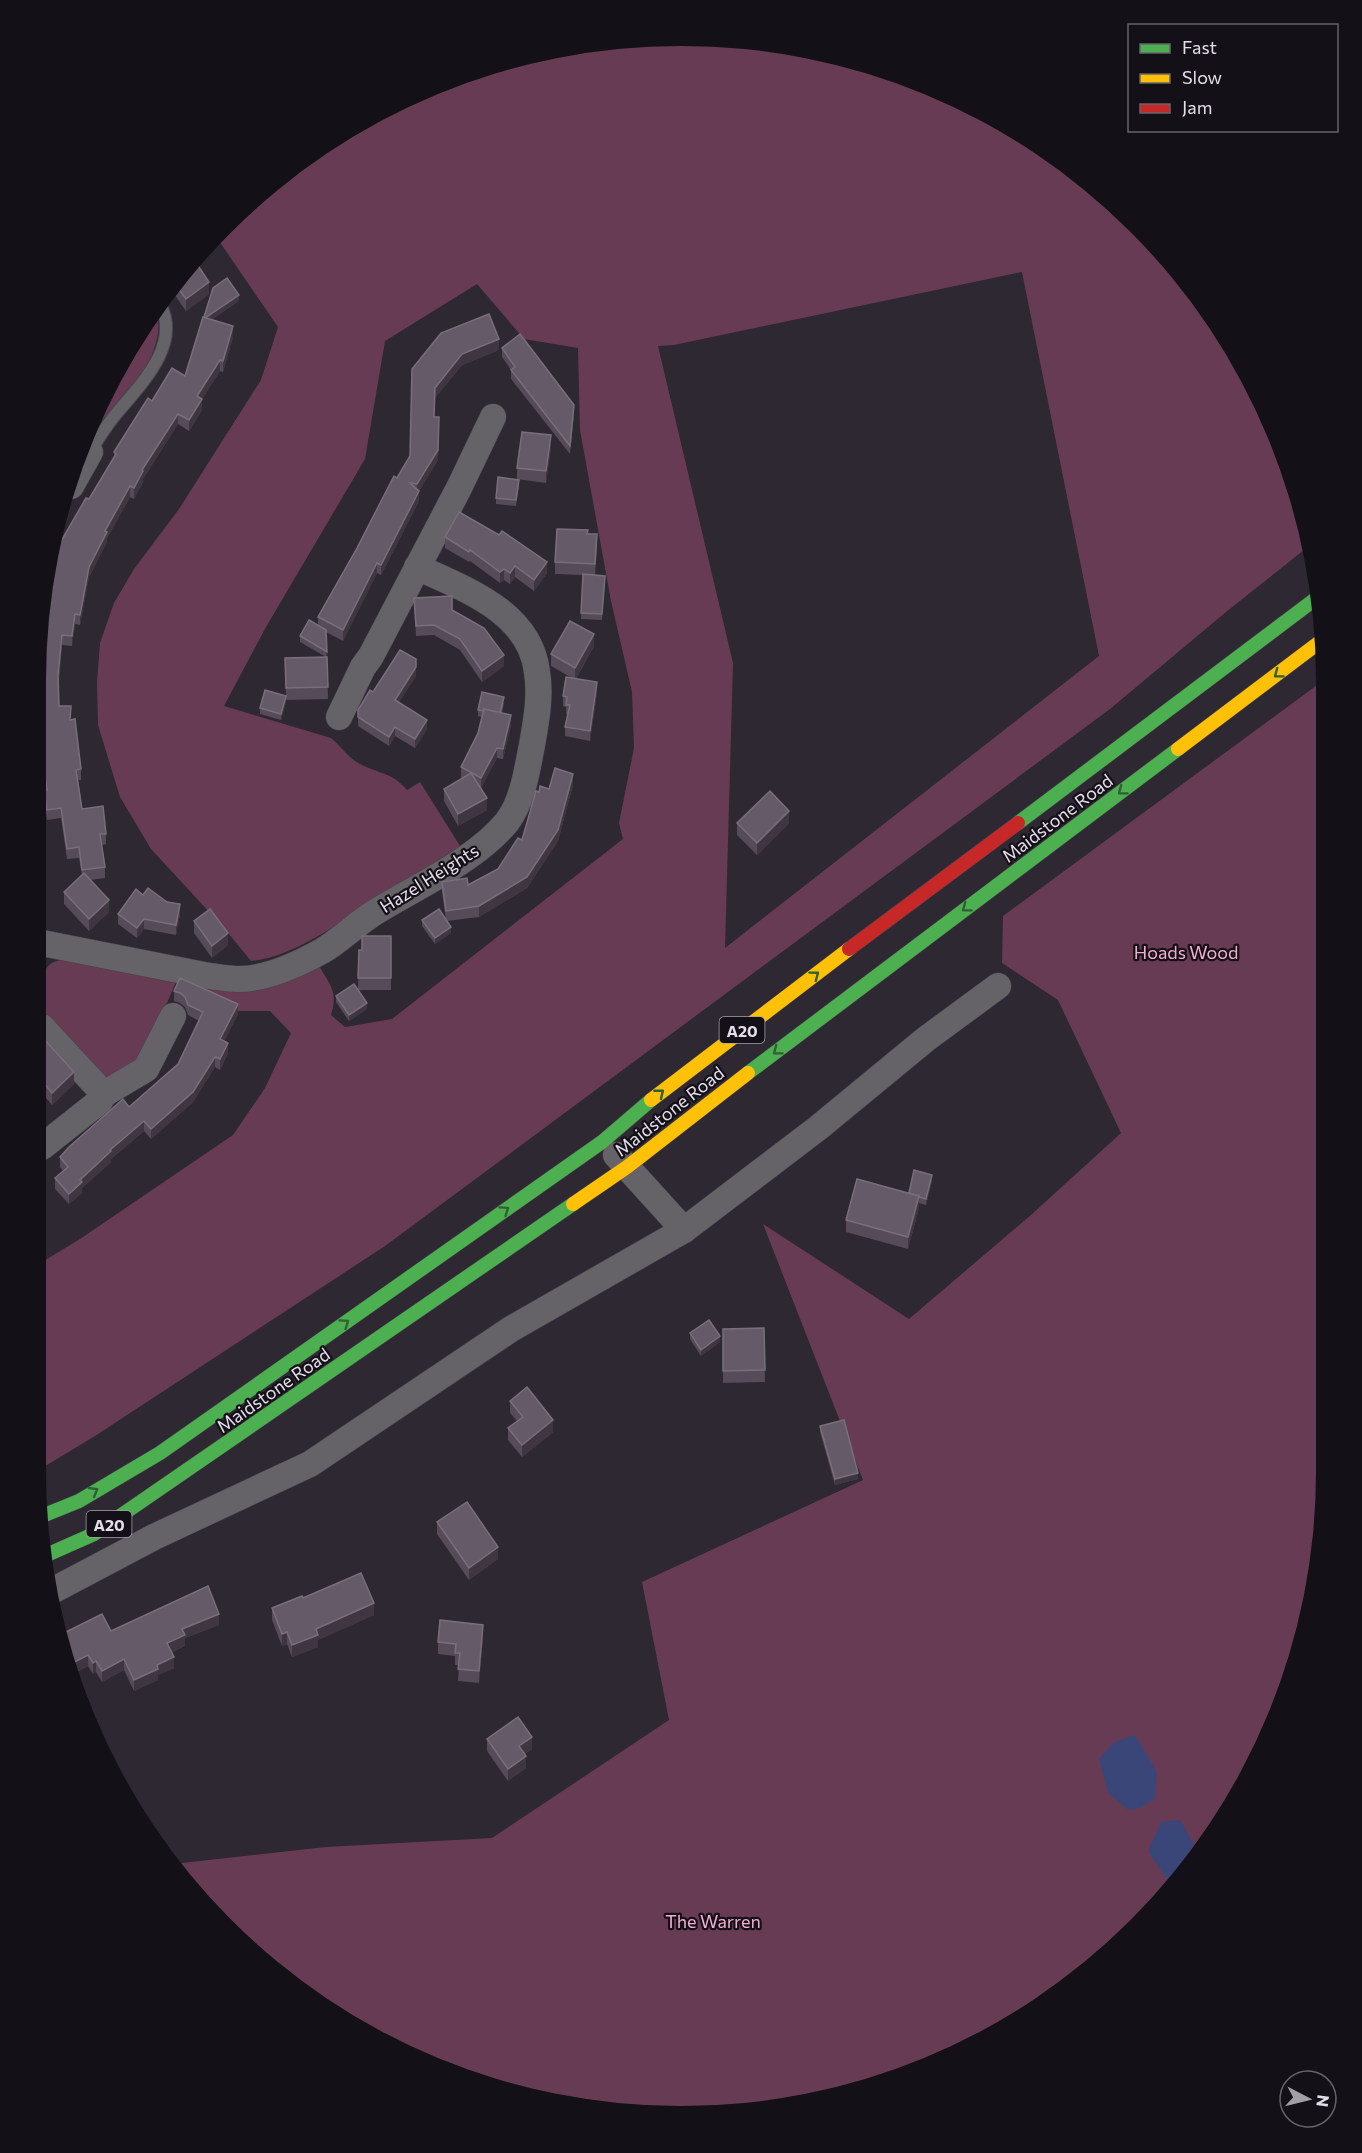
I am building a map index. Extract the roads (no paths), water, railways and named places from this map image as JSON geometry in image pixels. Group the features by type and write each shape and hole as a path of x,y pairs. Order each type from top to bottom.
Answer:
{"main road":[{"name":"Maidstone Road","path":"48,1513 78,1501 160,1453 602,1142 670,1085 1310,603"},
{"name":"Maidstone Road","path":"52,1553 94,1534 114,1521 627,1167 765,1060 1314,646"}],"street":[{"path":"339,717 363,667 371,656 459,488 493,417"},
{"path":"88,457 90,453"},
{"name":"Hazel Heights","path":"46,944 209,976 237,979 268,975 322,951 374,913 452,866 491,838 508,820 525,780 537,718 537,672 525,637 508,616 486,601 417,567"},
{"path":"58,1588 154,1538 310,1464 512,1329 684,1230 998,986"},
{"path":"46,1144 100,1101 104,1094 146,1069 173,1016"},
{"path":"46,1031 104,1094"},
{"path":"602,1142 684,1230"}],"lane":[{"path":"90,453 115,416 143,384 157,360 166,335 167,323 164,314"}],"water":[{"path":"1135,1735 1157,1772 1155,1799 1140,1808 1128,1810 1108,1793 1099,1759 1114,1742"},
{"path":"1180,1820 1194,1845 1167,1879 1148,1851 1161,1822"}],"park label":[{"name":"Hoads Wood","path":"1186,952"},
{"name":"The Warren","path":"713,1921"}]}
